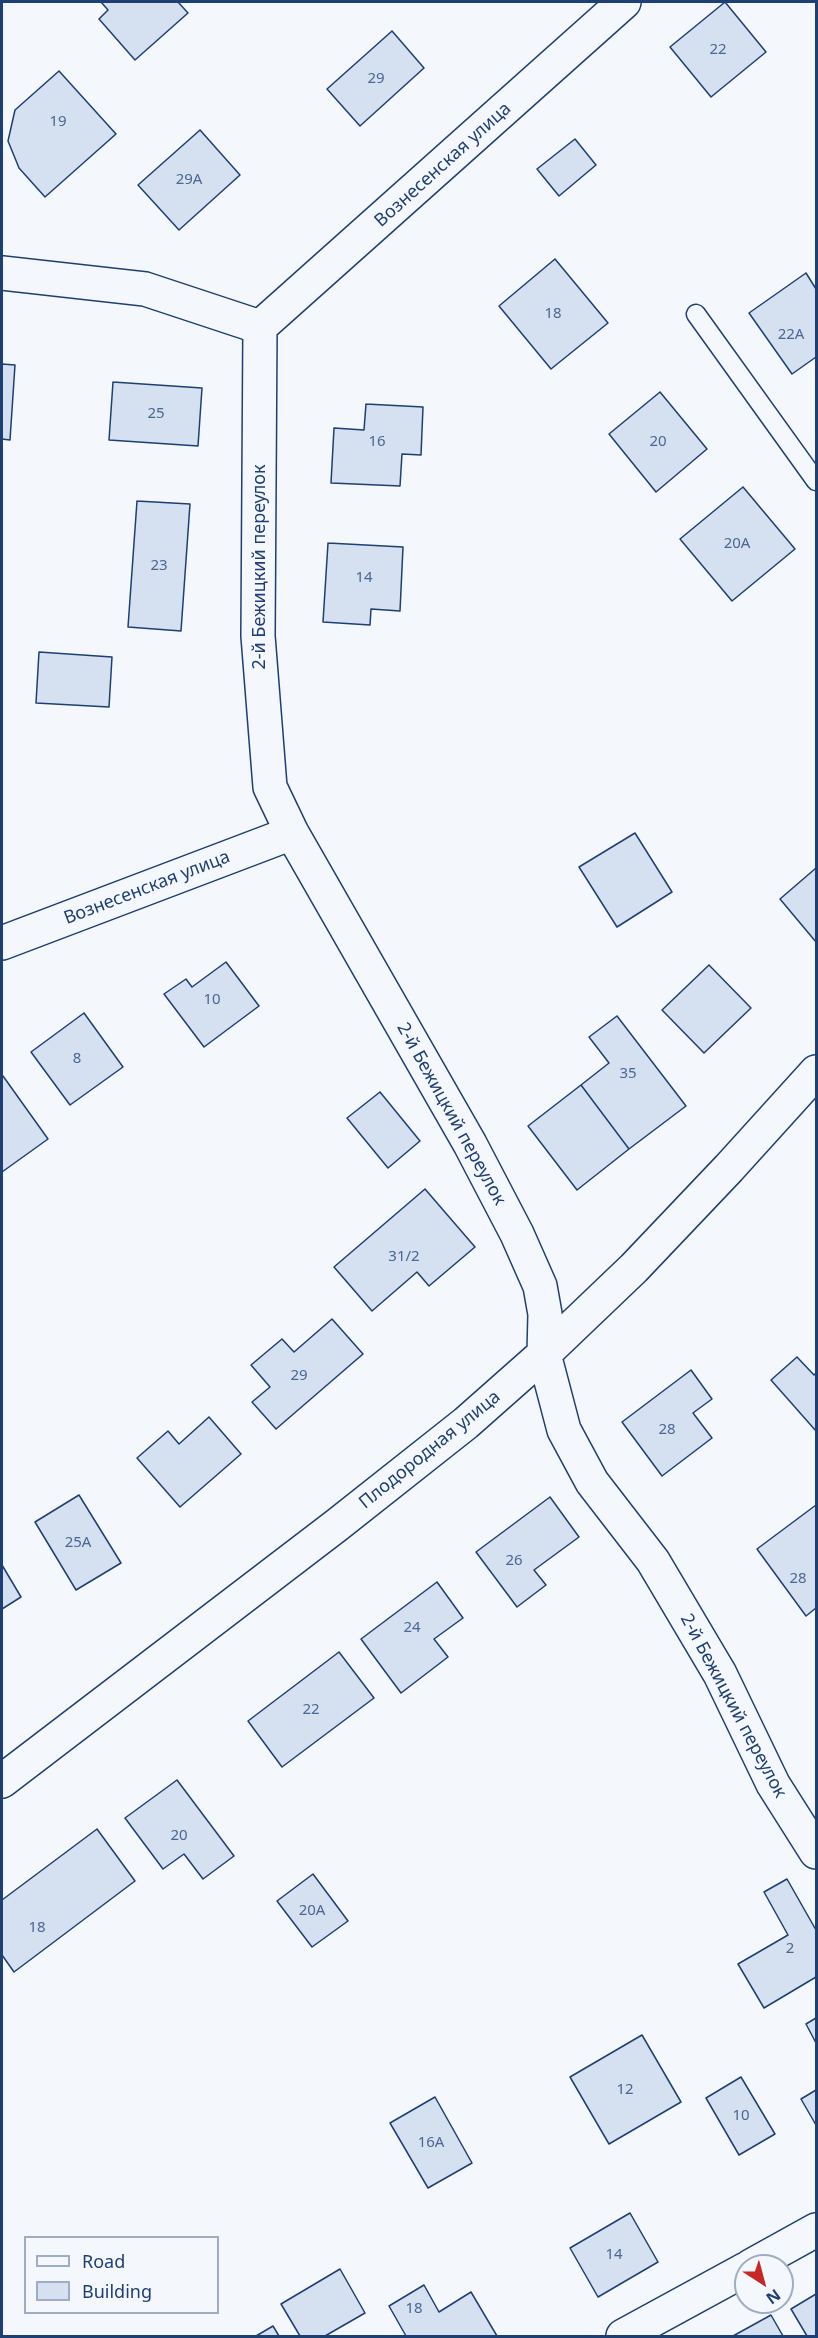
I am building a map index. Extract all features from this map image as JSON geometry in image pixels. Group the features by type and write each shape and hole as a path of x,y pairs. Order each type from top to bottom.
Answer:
{"street":[{"name":"Вознесенская улица","path":"260,327 624,2"},
{"path":"2,273 145,289 260,327"},
{"name":"2-й Бежицкий переулок","path":"260,327 258,636 270,787 292,833 464,1134 518,1234 540,1286 545,1314 544,1354 564,1430 592,1482 653,1561 720,1674 772,1784 816,1852"},
{"name":"Вознесенская улица","path":"2,943 292,833"},
{"name":"Плодородная улица","path":"2,1780 337,1525 466,1423 544,1354 634,1268 816,1072"},
{"path":"773,2254 816,2230"},
{"path":"623,2337 734,2276"}],"lane":[{"path":"696,314 816,481"}],"building":[{"path":"101,2 178,2 188,13 135,60 99,19 108,10"},
{"path":"725,2 766,52 711,97 670,47"},
{"path":"392,31 424,68 360,126 327,89"},
{"path":"59,71 116,134 45,197 19,168 8,141 15,110"},
{"path":"200,130 240,175 179,230 138,185"},
{"path":"575,139 596,165 559,196 537,169"},
{"path":"555,259 608,323 551,369 499,306"},
{"path":"806,273 816,289 816,357 792,374 749,313"},
{"path":"2,364 15,365 10,440 2,439"},
{"path":"113,382 202,388 198,446 109,440"},
{"path":"660,392 707,449 656,492 609,434"},
{"path":"366,404 423,407 421,455 402,454 400,486 331,483 334,428 364,430"},
{"path":"743,487 795,549 732,601 680,539"},
{"path":"137,501 190,504 181,631 128,627"},
{"path":"328,543 403,547 400,611 371,609 370,625 323,622"},
{"path":"39,652 112,657 109,707 36,703"},
{"path":"635,833 672,892 617,927 579,867"},
{"path":"816,868 816,942 780,899"},
{"path":"226,962 259,1006 204,1047 164,994 186,979 192,987"},
{"path":"709,965 751,1008 704,1053 662,1010"},
{"path":"84,1013 123,1067 70,1105 31,1052"},
{"path":"617,1016 686,1106 629,1149 581,1085 609,1063 589,1037"},
{"path":"3,1076 48,1139 2,1172 2,1078"},
{"path":"581,1085 629,1149 577,1190 528,1126"},
{"path":"380,1092 420,1141 388,1168 347,1118"},
{"path":"425,1189 475,1247 429,1286 417,1272 372,1311 334,1267"},
{"path":"332,1319 363,1354 276,1429 252,1402 270,1387 251,1365 282,1339 294,1352"},
{"path":"797,1357 814,1375 816,1373 816,1431 771,1380"},
{"path":"691,1370 712,1399 693,1413 712,1438 662,1476 622,1422"},
{"path":"209,1417 241,1454 180,1507 137,1458 168,1431 179,1444"},
{"path":"79,1495 121,1563 76,1590 35,1522"},
{"path":"550,1497 579,1537 534,1570 546,1585 517,1607 476,1552"},
{"path":"816,1505 816,1608 806,1616 757,1549"},
{"path":"2,1565 21,1597 2,1609"},
{"path":"437,1582 463,1618 434,1639 448,1657 401,1693 361,1639"},
{"path":"339,1652 374,1698 282,1767 248,1721"},
{"path":"177,1780 234,1856 203,1879 184,1854 163,1869 125,1818"},
{"path":"97,1829 135,1881 14,1972 2,1955 2,1900"},
{"path":"313,1874 348,1921 312,1947 277,1901"},
{"path":"787,1879 816,1930 816,1977 764,2008 738,1964 788,1935 764,1892"},
{"path":"816,2018 816,2043 806,2024"},
{"path":"642,2035 681,2102 609,2144 570,2077"},
{"path":"741,2077 775,2134 739,2155 706,2098"},
{"path":"816,2090 816,2125 801,2099"},
{"path":"435,2097 472,2163 428,2188 390,2123"},
{"path":"630,2213 658,2262 598,2297 570,2248"},
{"path":"340,2269 365,2313 325,2336 300,2336 281,2304"},
{"path":"424,2285 439,2312 471,2292 497,2336 406,2336 389,2306"},
{"path":"816,2294 816,2336 807,2336 794,2314 794,2307"},
{"path":"771,2315 783,2336 733,2336"},
{"path":"273,2326 279,2336 256,2336"}]}
